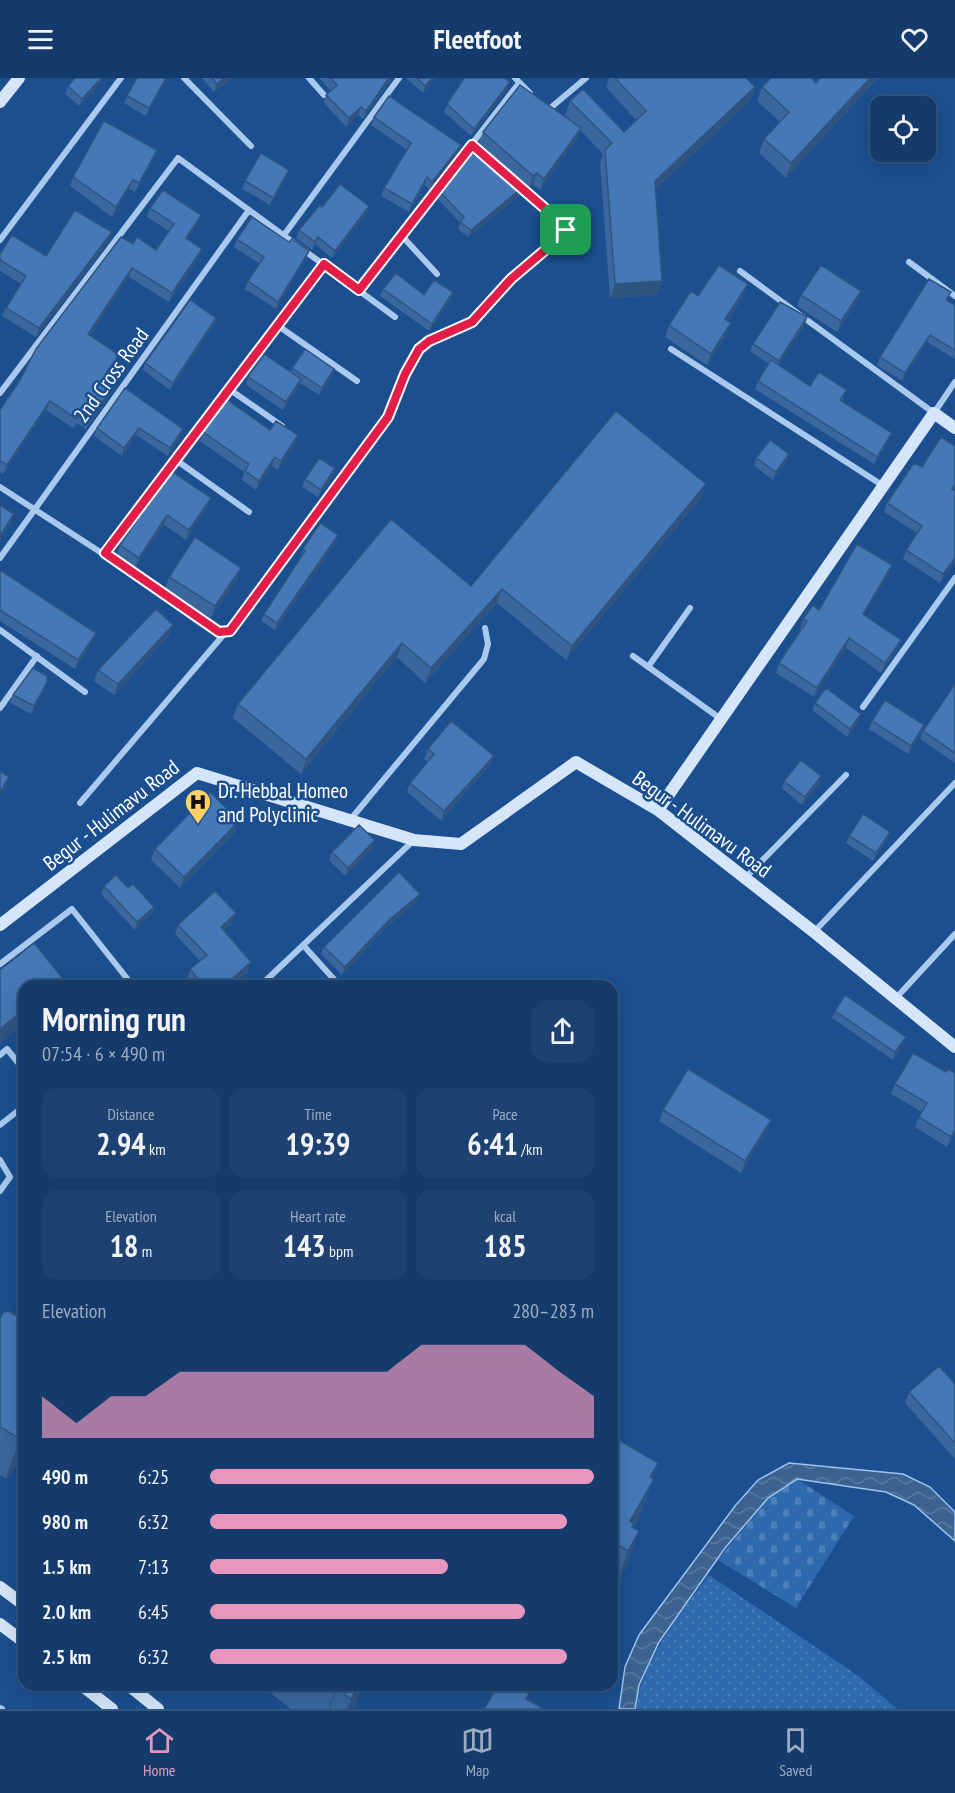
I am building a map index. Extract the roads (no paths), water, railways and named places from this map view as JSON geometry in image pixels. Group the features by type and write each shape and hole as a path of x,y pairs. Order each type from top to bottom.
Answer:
{"street":[{"path":"0,102 19,78"},
{"path":"0,240 121,78"},
{"path":"184,78 251,146"},
{"path":"309,78 324,95"},
{"path":"284,235 399,78"},
{"path":"542,104 549,111 586,78"},
{"path":"359,290 472,145 517,81 534,97"},
{"path":"472,145 505,174"},
{"path":"0,393 178,158 396,317"},
{"path":"80,803 225,633 230,631 376,435 388,417 405,374 419,349 429,341 472,322 511,279 564,234 564,225 514,181"},
{"name":"2nd Cross Road","path":"0,558 249,210"},
{"path":"402,236 437,274"},
{"path":"909,262 955,296"},
{"path":"105,553 324,264"},
{"path":"740,271 955,428"},
{"path":"278,325 357,381"},
{"path":"671,349 882,485"},
{"path":"658,810 955,382"},
{"path":"229,389 290,432"},
{"path":"176,460 249,512"},
{"path":"0,486 225,633"},
{"path":"863,707 955,578"},
{"path":"648,667 690,608"},
{"path":"350,820 484,659 488,644 485,628"},
{"path":"0,630 85,692"},
{"path":"0,708 37,656"},
{"path":"633,656 721,719"},
{"name":"Begur - Hulimavu Road","path":"0,925 197,773 414,840 461,844 576,762 658,810 814,932 955,1047"},
{"path":"745,878 846,775"},
{"path":"814,932 955,783"},
{"path":"266,980 414,840"},
{"path":"0,964 72,909 128,980"},
{"path":"896,998 955,934"},
{"path":"26,945 33,953"},
{"path":"303,945 335,980"},
{"path":"0,1055 7,1049 18,1063"},
{"path":"0,1125 18,1111"},
{"path":"0,1160 10,1177 0,1191"},
{"path":"0,1587 18,1600"},
{"path":"0,1624 18,1638"},
{"path":"88,1691 109,1708"},
{"path":"136,1691 158,1709"}],"water":[{"path":"789,1463 903,1474 930,1487 955,1512 955,1541 914,1505 886,1492 797,1479 768,1498 725,1548 659,1642 639,1685 635,1709 619,1709 625,1667 639,1635 735,1506 758,1480"}],"place":[{"name":"Dr. Hebbal Homeo and Polyclinic","path":"198,825"}]}
